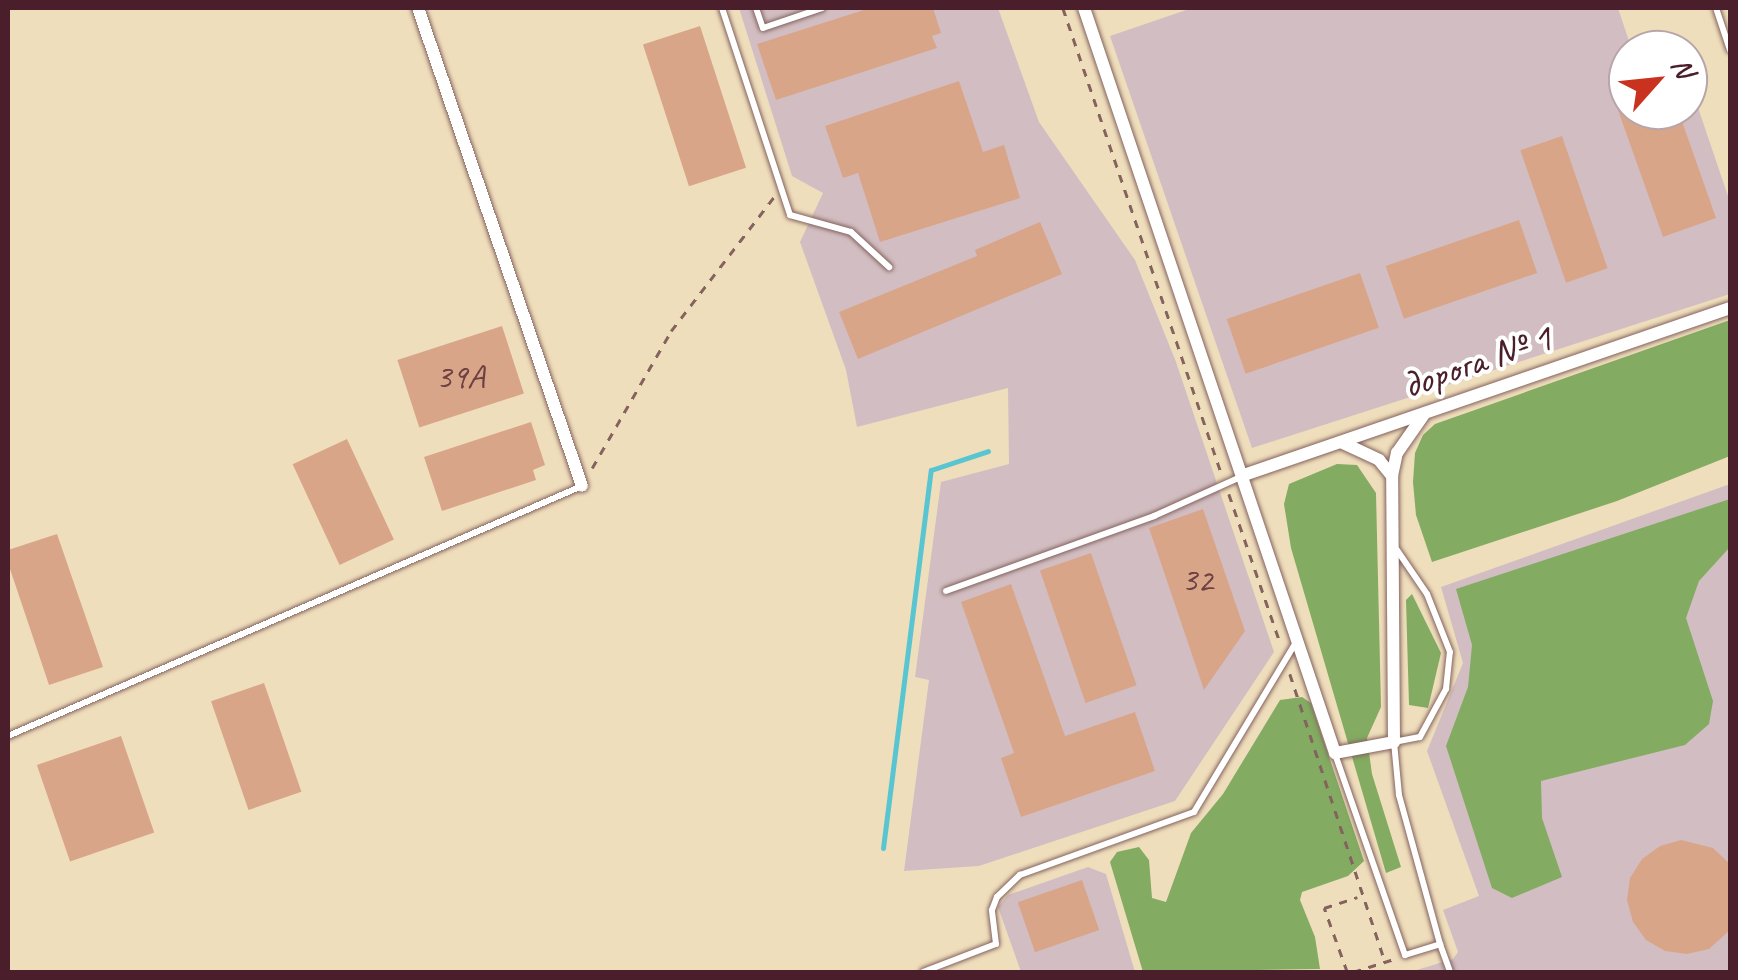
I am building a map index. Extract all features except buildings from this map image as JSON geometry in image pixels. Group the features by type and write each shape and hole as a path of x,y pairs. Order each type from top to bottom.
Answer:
{"street":[{"path":"418,8 582,486"},
{"path":"1084,8 1335,753 1394,742 1392,476 1397,453 1424,413"},
{"name":"дорога № 1","path":"1244,475 1730,308"},
{"path":"1343,442 1379,460 1392,476"}],"lane":[{"path":"722,8 790,216 850,232 889,266"},
{"path":"756,8 762,28 822,8"},
{"path":"1716,8 1730,50"},
{"path":"946,590 1154,516 1244,475"},
{"path":"8,736 582,486"},
{"path":"1393,544 1427,594 1450,652 1446,689 1420,737 1394,742 1399,794 1450,972"},
{"path":"923,972 996,944 992,910 997,897 1020,874 1194,812 1296,642"},
{"path":"1335,753 1406,955 1440,944"}],"path":[{"path":"582,486 671,331 781,188"},
{"path":"1346,972 1324,908 1359,896"},
{"path":"1354,972 1406,955"}],"shaded area":[{"path":"739,8 998,8 1039,122 1135,260 1176,362 1274,652 1175,801 979,866 904,871 929,680 915,677 941,482 1009,464 1008,388 857,427 846,370 800,242 823,193 792,176"},
{"path":"1192,8 1618,8 1625,30 1608,30 1608,130 1706,130 1730,202 1730,294 1252,448 1110,36"},
{"path":"1730,484 1730,972 1410,972 1453,959 1458,952 1443,910 1479,896 1427,751 1463,663 1441,587"},
{"path":"1088,867 1106,874 1135,972 1021,972 998,907 1008,895"}],"green space":[{"path":"1730,320 1730,456 1617,501 1432,562 1416,515 1413,482 1415,453 1423,435 1435,424"},
{"path":"1337,464 1357,465 1376,493 1381,707 1367,738 1372,774 1401,867 1386,873 1291,548 1284,504 1289,484"},
{"path":"1730,499 1730,547 1699,581 1686,618 1713,701 1709,724 1685,745 1541,781 1542,818 1562,877 1512,898 1492,888 1446,746 1468,687 1472,645 1456,589"},
{"path":"1412,594 1441,653 1428,708 1409,705 1406,600"},
{"path":"1302,697 1311,703 1364,861 1348,876 1302,892 1300,900 1315,937 1320,969 1143,972 1110,862 1117,852 1139,847 1149,860 1152,898 1166,902 1191,833 1223,794 1280,700"}],"waterway":[{"path":"883,848 931,470 988,451"}]}
